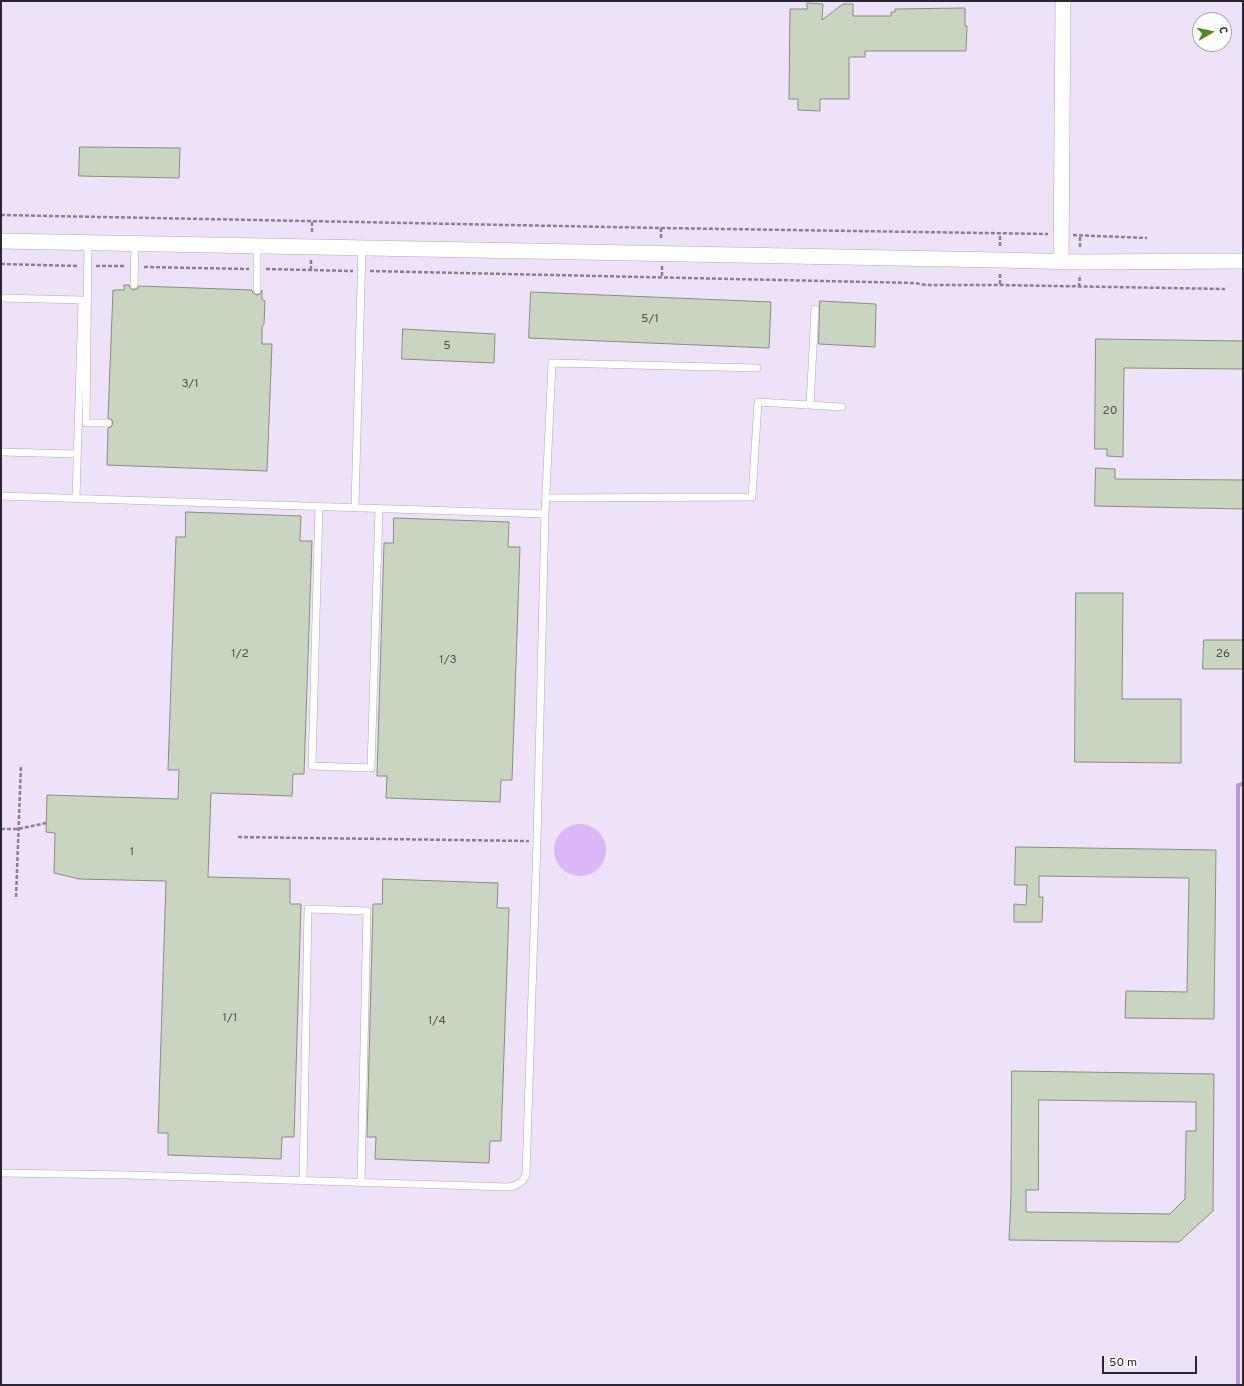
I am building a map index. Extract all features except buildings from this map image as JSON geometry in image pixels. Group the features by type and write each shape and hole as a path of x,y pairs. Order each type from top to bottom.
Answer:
{"street":[{"path":"1061,262 1063,1"},
{"path":"1,241 1061,262 1243,261"}],"lane":[{"path":"88,242 86,423 108,423"},
{"path":"134,285 135,243"},
{"path":"257,246 257,290"},
{"path":"355,507 362,247"},
{"path":"1,298 82,300 76,498"},
{"path":"810,405 815,309"},
{"path":"1,1173 303,1180 507,1187 516,1186 522,1182 526,1175 537,841 545,514 552,363 757,368"},
{"path":"546,498 752,497 758,402 842,407"},
{"path":"1,452 77,454"},
{"path":"1,496 545,514"},
{"path":"319,506 312,766 371,768 379,508"},
{"path":"303,1180 308,909 367,911 361,1182"}],"path":[{"path":"1,215 1054,234"},
{"path":"312,221 312,232"},
{"path":"661,228 661,240"},
{"path":"1000,234 1000,246"},
{"path":"1066,235 1147,238"},
{"path":"1080,235 1080,247"},
{"path":"311,259 311,270"},
{"path":"1,264 662,277 915,283 926,285 1079,286 1225,290"},
{"path":"662,266 662,277"},
{"path":"1000,273 1000,285"},
{"path":"1079,286 1080,274"},
{"path":"16,897 21,765"},
{"path":"1,829 18,829 46,823"},
{"path":"238,837 537,841"}],"shaded area":[{"path":"575,824 585,824 599,831 606,845 606,855 599,869 585,876 575,876 565,872 558,865 554,855 554,845 558,835 565,828"}],"waterway":[{"path":"1238,1385 1238,785 1243,784"}]}
